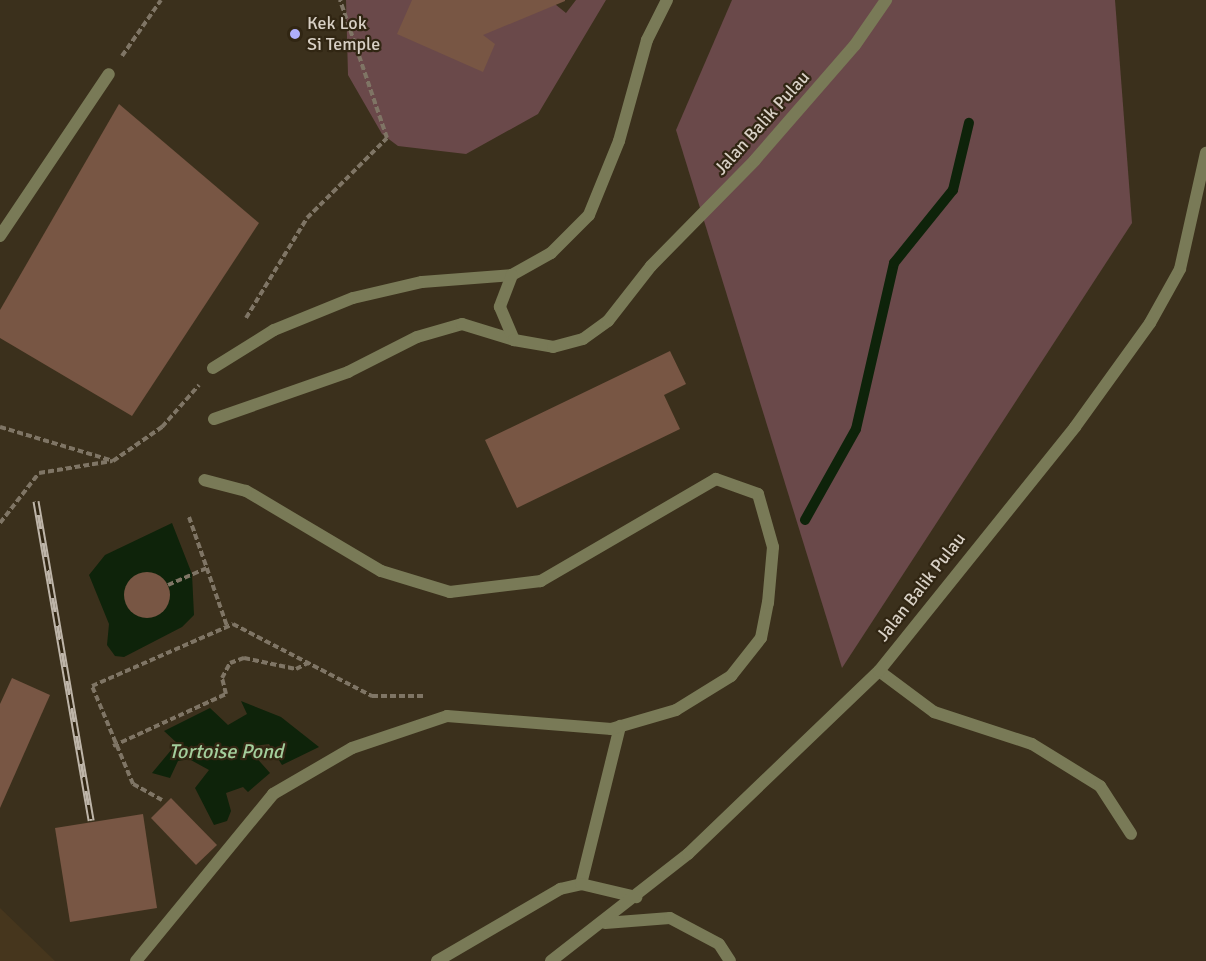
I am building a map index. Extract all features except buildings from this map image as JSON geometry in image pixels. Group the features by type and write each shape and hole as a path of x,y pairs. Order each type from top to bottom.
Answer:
{"street":[{"path":"213,368 245,344 353,298 422,282 512,274 551,253 589,216 619,141 647,40 667,0"},
{"name":"Jalan Balik Pulau","path":"214,418 348,372 407,340 462,324 514,340 553,347 583,339 608,321 651,266 771,143 886,0"},
{"path":"0,236 109,74"},
{"name":"Jalan Balik Pulau","path":"551,961 605,923 774,776 879,671 1075,427 1150,323 1180,269 1200,217 1206,153"},
{"path":"512,274 500,307 514,340"},
{"path":"136,961 273,794 352,748 447,716 620,726 676,710 731,676 761,638 773,547 758,494 716,479 541,581 450,592 381,571 246,491 204,480"},
{"path":"879,671 934,712 1032,744 1100,786 1131,834"},
{"path":"582,884 620,726"},
{"path":"436,961 538,898 582,884 636,897"},
{"path":"605,923 670,918 718,944 730,961"}],"path":[{"path":"244,321 307,218 387,138 340,0"},
{"path":"0,523 39,473 113,461 162,427 213,368"},
{"path":"0,427 113,461"},
{"path":"189,517 227,626"},
{"path":"168,585 207,568"},
{"path":"162,800 133,784 113,746 92,686 227,626 233,624 372,696 430,696"},
{"path":"113,746 226,694 222,678 230,663 244,658 296,669 308,663"}],"shaded area":[{"path":"346,0 550,0 566,13 576,0 606,0 538,114 466,154 398,146 382,134 348,75"},
{"path":"732,0 1115,0 1132,223 842,668 676,130"},
{"path":"0,908 55,961 0,961"}],"water":[{"path":"172,523 192,574 194,615 182,627 124,657 115,656 107,645 109,624 89,575 105,555"},
{"name":"Tortoise Pond","path":"241,701 281,717 319,747 282,765 269,744 254,746 253,754 270,773 248,792 243,787 226,793 231,811 227,821 214,825 195,788 209,770 189,759 178,761 170,778 152,773 177,743 164,731 210,708 228,725 247,714"}],"waterway":[{"path":"805,520 856,429 894,263 953,190 969,123"}],"railway":[{"path":"36,501 91,820"}],"place":[{"name":"Kek Lok Si Temple","path":"295,34"}]}
